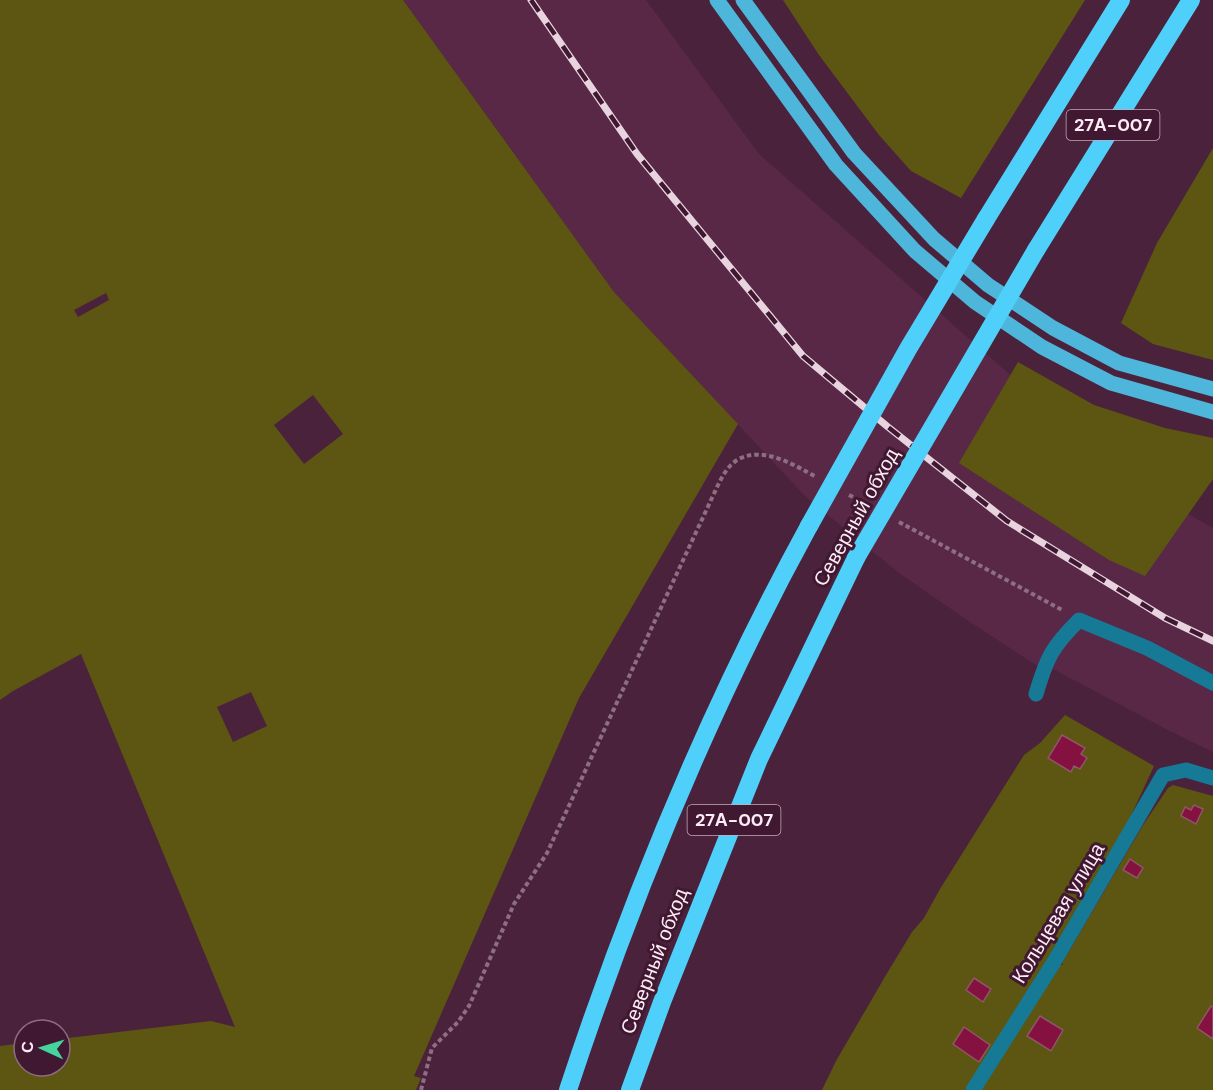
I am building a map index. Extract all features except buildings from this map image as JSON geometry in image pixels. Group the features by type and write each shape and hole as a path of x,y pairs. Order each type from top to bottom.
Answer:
{"highway":[{"name":"Северный обход","path":"566,1090 636,901 730,680 809,526 908,349 1121,0"},
{"name":"Северный обход","path":"630,1090 670,980 759,759 856,558 1036,250 1191,0"}],"main road":[{"path":"717,0 836,165 915,251 975,302 1042,347 1111,383 1213,412"},
{"path":"743,0 854,153 934,239 988,285 1053,328 1119,363 1213,389"}],"lane":[{"path":"1036,694 1047,660 1059,640 1079,620 1147,648 1213,683"},
{"name":"Кольцевая улица","path":"973,1090 1054,962 1163,775 1186,770 1213,778"}],"path":[{"path":"421,1090 432,1048 458,1022 469,1006 514,904 547,853 726,471 737,460 750,455 783,459 824,481"},
{"path":"844,492 875,509"},
{"path":"895,520 1079,620"}],"shaded area":[{"path":"0,0 403,0 614,292 738,424 579,698 414,1076 421,1078 416,1090 0,1090 0,1046 12,1044 12,1078 72,1078 72,1038 211,1021 235,1027 81,654 0,700","holes":["106,293 109,300 78,317 74,310","313,395 343,434 304,464 274,425","251,692 267,726 233,742 217,707"]},
{"path":"403,0 646,0 759,154 1073,430 1171,504 1213,528 1213,752 1055,670 1036,665 899,573 806,497 614,292"},
{"path":"783,0 1085,0 961,198 911,171 879,135 819,55"},
{"path":"1213,148 1213,360 1153,344 1121,323 1157,243"},
{"path":"1018,362 1094,405 1165,428 1213,438 1213,479 1145,576 1109,560 959,463"},
{"path":"1065,715 1154,766 1129,820 1021,1004 965,1090 822,1090 836,1061 886,975 912,932 924,918 1024,755 1040,743"},
{"path":"1173,785 1213,796 1213,1090 981,1090 1060,965 1063,965 1062,963 1143,825 1168,788"}],"railway":[{"path":"531,0 637,154 803,356 1007,521 1165,618 1213,641"}]}
